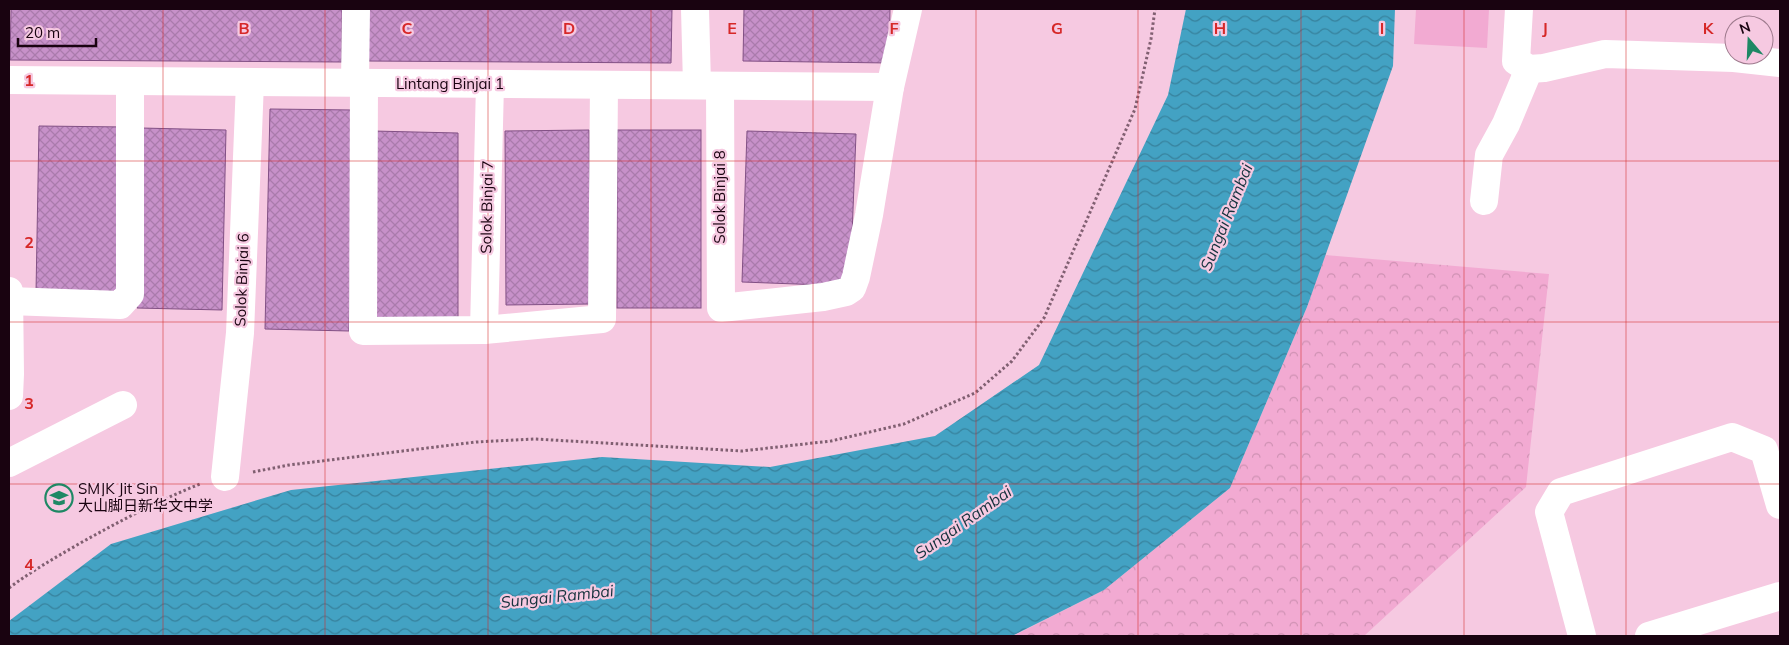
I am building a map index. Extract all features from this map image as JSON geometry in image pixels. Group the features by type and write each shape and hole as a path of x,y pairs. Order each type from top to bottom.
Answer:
{"street":[{"path":"356,9 363,331 484,330 602,319 604,85"},
{"name":"Solok Binjai 8","path":"696,9 708,86 721,308 823,297 846,292 852,288 869,215 890,87"},
{"path":"890,87 908,9"},
{"path":"1519,9 1516,61 1529,69 1544,68 1605,54 1734,58 1780,63"},
{"path":"1484,202 1489,155 1506,124 1529,69"},
{"name":"Lintang Binjai 1","path":"9,80 890,87"},
{"path":"9,301 120,304 130,294 130,80"},
{"name":"Solok Binjai 6","path":"225,477 240,333 250,82"},
{"name":"Solok Binjai 7","path":"484,330 490,84"},
{"path":"9,291 9,396"},
{"path":"9,463 123,405"},
{"path":"1582,636 1548,512 1561,492 1732,437 1764,450 1780,505"},
{"path":"1649,636 1780,596"}],"path":[{"path":"9,588 32,571 118,522 169,496 209,480 289,465 486,442 535,439 742,451 831,441 904,424 975,393 1012,361 1044,318 1135,109 1156,9"}],"green space":[{"path":"1416,9 1489,9 1487,48 1414,44"},
{"path":"1325,255 1549,274 1526,487 1364,636 1013,636 1104,590 1230,488 1307,307"}],"water":[{"name":"Sungai Rambai","path":"1186,9 1395,9 1393,66 1307,307 1230,488 1104,590 1012,636 9,636 9,621 111,544 291,490 602,457 770,467 935,436 1039,365 1168,95"}],"building":[{"path":"11,9 342,9 342,62 10,60"},
{"path":"366,9 672,9 671,63 366,61"},
{"path":"744,9 890,9 889,63 743,61"},
{"path":"270,109 354,110 349,331 265,329"},
{"path":"39,126 125,127 122,293 36,293"},
{"path":"141,128 226,130 222,310 137,308"},
{"path":"589,130 591,304 506,305 505,131"},
{"path":"617,130 701,130 701,308 617,308"},
{"path":"373,131 458,133 458,318 374,321"},
{"path":"747,131 856,134 850,286 742,282"}],"place":[{"name":"SMJK Jit Sin 大山脚日新华文中学","path":"59,498"}]}
